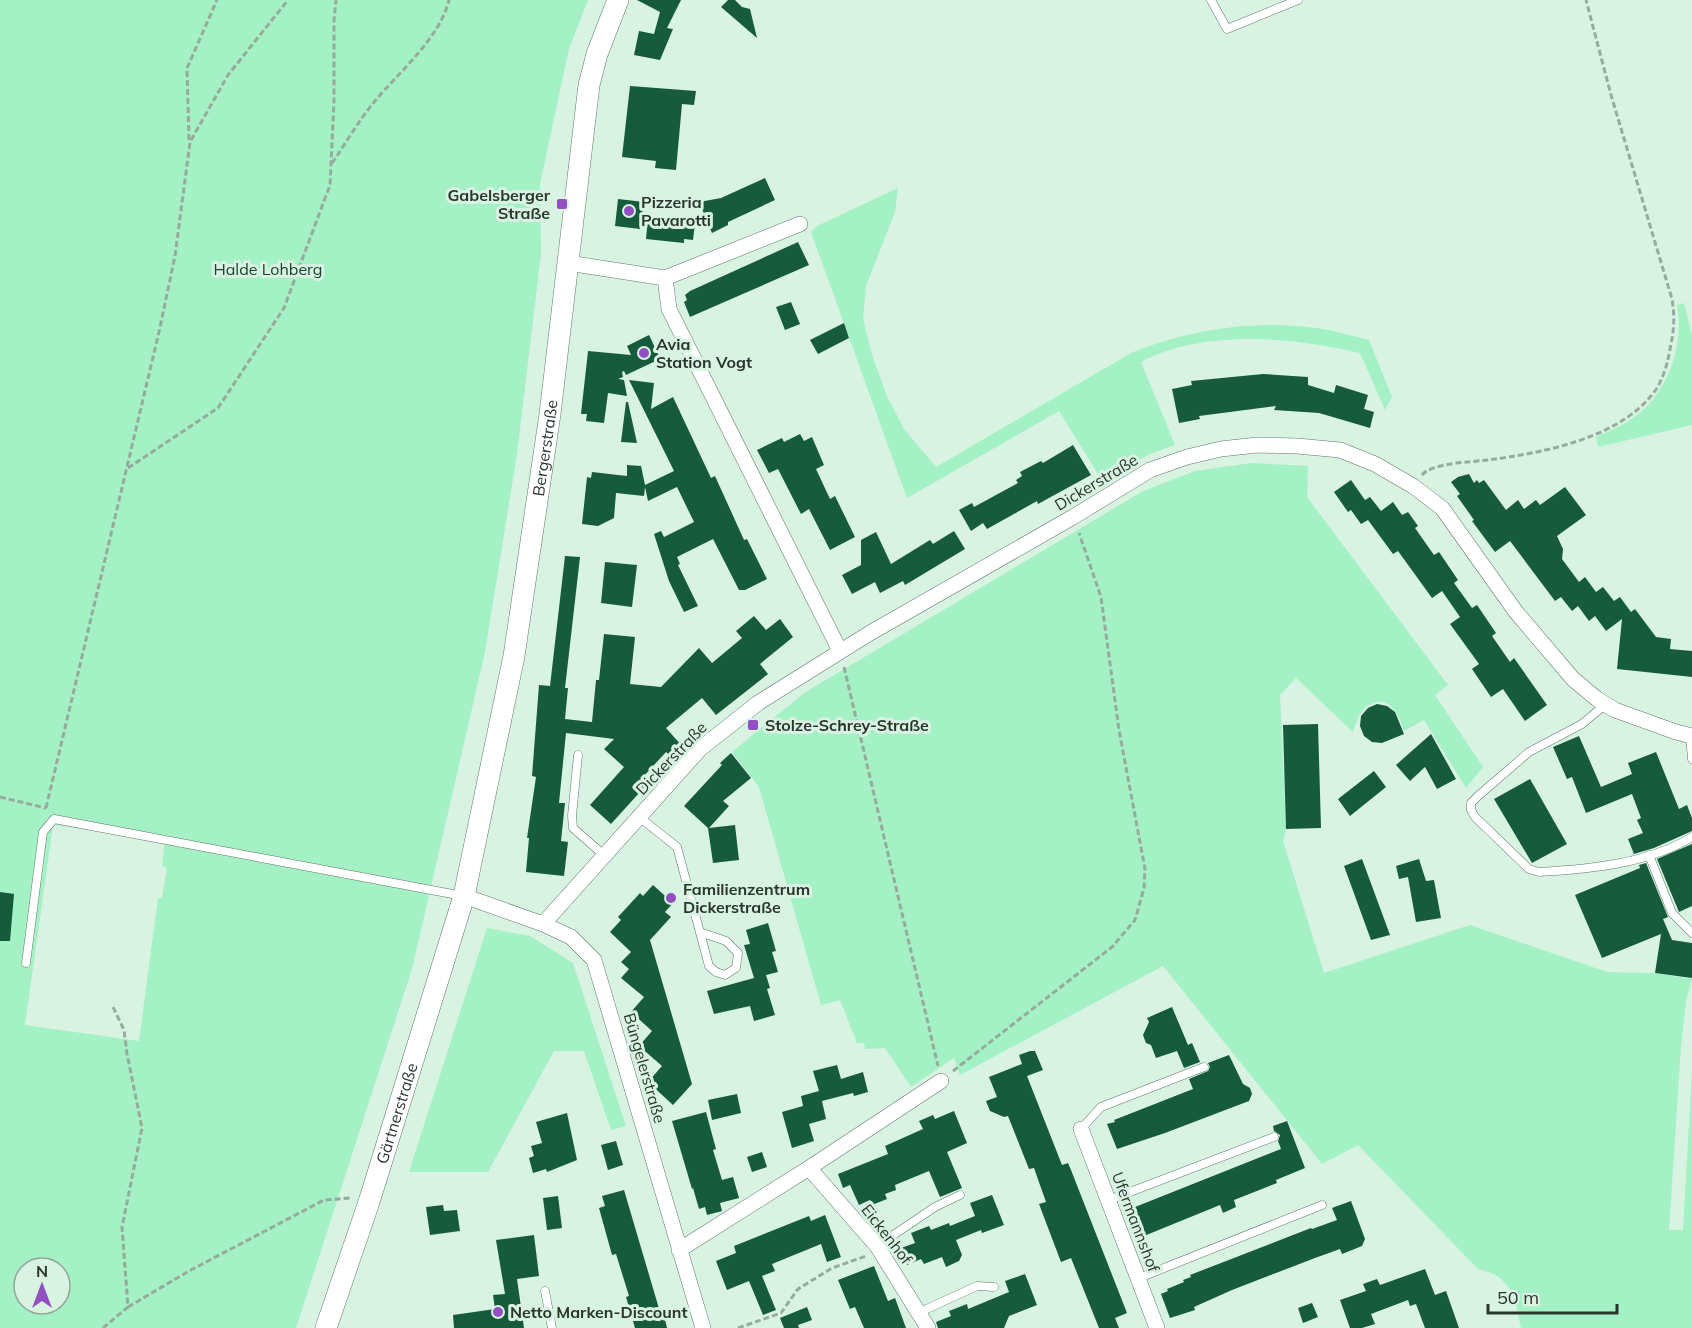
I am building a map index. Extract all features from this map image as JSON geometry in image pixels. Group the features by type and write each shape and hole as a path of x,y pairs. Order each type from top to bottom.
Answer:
{"main road":[{"name":"Bergerstraße","path":"464,896 514,656 550,414 589,85 600,45 618,0"},
{"name":"Gärtnerstraße","path":"326,1328 369,1202 464,896"}],"street":[{"path":"568,263 664,278 800,224"},
{"path":"664,278 669,309 840,651"},
{"name":"Dickerstraße","path":"543,924 700,749 758,703 840,651 1150,470 1187,457 1221,449 1257,445 1340,450 1375,464 1413,486 1442,508 1538,640 1573,679 1606,704 1642,720 1691,736"},
{"name":"Büngelerstraße","path":"464,896 543,924 571,938 594,960 703,1328"},
{"path":"679,1250 941,1081"},
{"name":"Ufermannshof","path":"1081,1129 1157,1328"},
{"name":"Eickenhof","path":"809,1168 878,1248 928,1328"}],"lane":[{"path":"1211,0 1227,29 1298,0"},
{"path":"1606,704 1582,724 1529,752 1471,803 1471,810 1475,817 1529,869 1539,872 1617,864 1669,850 1692,837"},
{"path":"1691,736 1692,759"},
{"path":"578,755 572,816 573,828 605,856"},
{"path":"639,817 676,847 709,966 725,975 736,968 738,953 726,941 700,932"},
{"path":"26,963 43,832 54,819 464,896"},
{"path":"1649,855 1672,913 1692,933"},
{"path":"1081,1129 1101,1107 1204,1067"},
{"path":"1109,1200 1274,1137"},
{"path":"878,1248 935,1207 960,1195"},
{"path":"1139,1278 1322,1205"},
{"path":"920,1312 977,1286 994,1287"},
{"path":"545,1291 552,1328"}],"path":[{"path":"0,798 45,807 175,256 189,142 187,68 217,0"},
{"path":"189,142 228,75 288,0"},
{"path":"126,469 218,408 284,308 330,185 336,0"},
{"path":"331,165 374,102 416,57 446,12 449,0"},
{"path":"1413,486 1426,470 1508,458 1576,442 1618,423 1636,410 1656,388 1667,365 1674,333 1675,316 1672,299 1611,95 1586,0"},
{"path":"840,651 941,1081 1112,947 1135,920 1144,888 1145,869 1119,730 1101,597 1073,517"},
{"path":"113,1007 124,1030 142,1128 122,1227 128,1307"},
{"path":"103,1328 128,1307 189,1270 324,1200 348,1198 369,1202"},
{"path":"738,1328 781,1313 798,1289 831,1268 878,1248"}],"green space":[{"name":"Halde Lohberg","path":"0,0 588,0 569,49 540,184 541,254 517,454 485,652 412,969 296,1328 0,1328","holes":["53,825 165,838 162,866 167,868 162,898 158,898 139,1041 25,1025"]},
{"path":"898,188 895,212 866,286 863,319 872,355 887,396 904,429 936,467 1131,353 1179,337 1228,328 1254,325 1304,327 1329,330 1369,340 1392,397 1385,410 1360,353 1334,347 1278,340 1220,340 1192,344 1166,351 1141,362 1175,445 1152,453 1102,480 1059,411 907,498 811,232 817,226"},
{"path":"1684,303 1692,335 1692,425 1598,447 1596,437 1636,416 1660,390 1676,349 1679,319 1677,305"},
{"path":"1251,463 1308,466 1307,497 1448,685 1435,695 1483,767 1466,788 1424,720 1404,731 1396,712 1387,704 1374,702 1364,708 1353,732 1296,678 1280,695 1286,829 1283,841 1324,973 1470,925 1607,972 1655,973 1692,979 1686,1001 1681,1047 1669,1230 1683,1230 1692,1069 1692,1328 1521,1328 1514,1298 1505,1283 1489,1272 1478,1269 1358,1145 1322,1164 1163,966 960,1075 954,1058 911,1087 885,1048 865,1049 864,1043 857,1043 840,1000 821,1005 759,787 732,752 804,693 1143,491 1195,471"},
{"path":"487,928 530,936 573,963 626,1126 611,1130 584,1051 554,1051 488,1172 409,1172"}],"building":[{"path":"637,0 681,0 667,28 673,29 660,60 634,55 639,31 654,34 660,12"},
{"path":"728,0 735,0 742,7 750,9 757,38 721,7"},
{"path":"630,86 696,91 694,105 682,104 676,170 655,168 656,161 622,157"},
{"path":"765,178 775,200 728,222 728,225 712,233 699,202 721,198"},
{"path":"618,199 644,202 640,229 615,226"},
{"path":"648,218 695,223 693,240 684,239 684,243 646,239"},
{"path":"798,242 809,265 690,317 684,302 687,300 685,295 690,291"},
{"path":"791,302 800,324 785,330 776,307"},
{"path":"844,323 849,338 818,354 810,340"},
{"path":"649,335 662,358 626,375 624,371 622,372 623,377 618,379 624,380 627,396 608,393 604,423 586,421 587,414 581,414 588,351 631,355 627,346"},
{"path":"1263,374 1308,377 1308,385 1334,393 1336,385 1368,395 1364,409 1374,412 1370,428 1319,413 1274,410 1276,406 1199,416 1200,419 1179,423 1172,389 1192,385 1191,381"},
{"path":"629,380 654,383 651,409 673,397 711,478 715,476 744,540 747,539 767,579 745,590 739,590 713,539 677,557 680,564 678,565 698,606 684,612 669,581 654,534 661,531 664,537 694,522 677,487 648,501 645,487 644,496 616,493 614,518 598,526 582,524 587,477 591,478 592,472 627,476 627,465 641,466 645,485 674,471"},
{"path":"626,402 628,402 637,443 621,442"},
{"path":"800,434 804,441 812,437 824,465 816,469 830,499 835,496 855,537 830,550 809,509 801,514 778,469 769,473 757,450 782,438 784,442"},
{"path":"1073,445 1091,475 1038,504 1037,501 987,529 983,523 971,531 959,510 972,503 974,507 1018,483 1016,480 1022,476 1020,472 1041,461 1043,463"},
{"path":"1469,474 1474,483 1477,480 1479,483 1484,480 1506,510 1518,500 1524,509 1536,500 1540,505 1565,487 1586,515 1557,536 1563,549 1562,559 1579,582 1585,577 1596,592 1603,587 1614,601 1620,597 1631,612 1635,609 1656,637 1671,639 1670,649 1692,651 1692,677 1617,669 1622,619 1606,631 1595,616 1589,621 1578,606 1572,611 1561,597 1555,601 1510,541 1495,552 1472,521 1474,520 1457,496 1460,494 1451,482"},
{"path":"1351,480 1365,500 1370,497 1381,511 1393,502 1402,515 1408,512 1418,526 1415,528 1434,555 1439,552 1458,580 1454,583 1472,608 1477,605 1496,633 1492,636 1510,662 1514,658 1547,705 1525,721 1503,689 1491,697 1472,669 1479,664 1450,624 1460,617 1442,591 1432,598 1398,551 1393,554 1368,520 1361,524 1351,510 1348,512 1334,492"},
{"path":"954,531 965,549 905,585 903,581 880,593 875,582 852,594 842,575 861,565 861,540 876,532 891,564 930,540 933,544"},
{"path":"565,556 580,557 565,688 568,688 565,719 592,722 604,634 635,637 630,684 661,687 699,648 712,663 742,638 736,631 754,616 766,630 780,619 793,637 760,664 768,674 716,715 702,698 666,728 682,746 672,757 666,752 643,777 649,782 611,824 590,805 624,767 604,749 614,739 566,733 559,803 565,803 561,841 568,842 564,876 526,872 529,838 527,838 536,777 532,776 539,685 550,686"},
{"path":"605,562 637,565 632,607 601,603"},
{"path":"1377,704 1387,706 1395,712 1404,734 1382,743 1372,742 1364,736 1360,726 1361,716 1368,708"},
{"path":"1318,724 1321,828 1286,829 1283,725"},
{"path":"1431,734 1456,779 1437,789 1425,767 1410,781 1396,765"},
{"path":"1579,736 1601,787 1632,774 1628,763 1656,752 1679,809 1687,805 1692,818 1692,831 1634,854 1628,839 1643,833 1637,820 1641,818 1632,794 1586,813 1572,777 1567,779 1553,747"},
{"path":"731,753 751,778 723,801 729,806 709,828 735,825 739,860 713,863 708,828 684,806"},
{"path":"1374,771 1386,787 1350,816 1338,799"},
{"path":"1530,779 1567,844 1532,863 1494,799"},
{"path":"1692,844 1692,906 1679,912 1657,859"},
{"path":"1362,859 1390,935 1371,940 1344,866"},
{"path":"1419,859 1426,881 1434,880 1441,918 1416,922 1408,877 1399,879 1396,866"},
{"path":"1646,863 1668,917 1663,919 1672,940 1692,943 1692,978 1655,973 1661,934 1602,958 1575,895 1640,868 1639,865"},
{"path":"653,885 673,903 665,912 671,917 650,940 692,1084 673,1105 648,1082 662,1066 639,1046 652,1031 631,1012 644,997 621,978 629,969 621,962 631,952 610,932 621,920 618,917 640,893 643,896"},
{"path":"0,892 14,894 10,941 0,941"},
{"path":"768,923 776,951 772,952 778,972 766,975 770,988 767,989 775,1015 754,1021 750,1006 714,1014 707,991 754,978 744,945 750,944 746,930"},
{"path":"1172,1007 1188,1045 1192,1043 1200,1062 1184,1068 1177,1051 1156,1058 1151,1045 1146,1043 1143,1035 1149,1022 1147,1018"},
{"path":"1035,1051 1043,1070 1027,1076 1062,1165 1068,1163 1071,1170 1127,1313 1115,1318 1119,1328 1099,1328 1071,1258 1061,1262 1039,1204 1046,1202 1034,1168 1029,1169 1008,1116 1004,1117 990,1111 986,1101 997,1097 989,1077 1022,1064 1019,1055"},
{"path":"1229,1055 1243,1084 1250,1088 1252,1094 1249,1101 1117,1149 1107,1124 1193,1089 1189,1079 1208,1071 1210,1067 1208,1063"},
{"path":"837,1065 841,1079 863,1072 868,1092 854,1096 853,1093 822,1101 826,1119 809,1124 814,1141 792,1148 782,1112 803,1106 801,1096 819,1091 813,1071"},
{"path":"737,1094 741,1113 712,1120 708,1100"},
{"path":"954,1111 967,1143 947,1152 962,1188 940,1197 929,1171 895,1185 896,1190 885,1194 887,1199 872,1205 870,1200 859,1205 850,1185 843,1188 838,1174 888,1154 885,1146 923,1129 919,1121 933,1115 935,1119"},
{"path":"706,1112 716,1149 713,1150 722,1180 733,1177 739,1198 720,1203 722,1211 707,1215 705,1207 699,1209 672,1121"},
{"path":"567,1113 577,1160 547,1172 546,1169 533,1173 529,1158 534,1156 531,1146 542,1143 536,1122"},
{"path":"1287,1121 1305,1168 1276,1180 1277,1183 1234,1200 1236,1207 1223,1213 1220,1205 1139,1238 1130,1217 1138,1214 1135,1207 1281,1149 1278,1141 1280,1135 1274,1131 1273,1126"},
{"path":"616,1141 623,1165 608,1170 601,1145"},
{"path":"762,1152 767,1167 752,1172 747,1157"},
{"path":"624,1190 660,1312 663,1311 667,1328 635,1328 626,1297 629,1296 616,1254 612,1255 599,1208 605,1206 602,1196"},
{"path":"992,1195 1004,1225 982,1233 981,1230 956,1240 962,1255 959,1261 946,1267 942,1257 924,1264 921,1259 907,1265 901,1248 915,1243 911,1233 929,1226 931,1230 949,1223 950,1226 975,1216 970,1203"},
{"path":"558,1196 562,1228 547,1230 543,1198"},
{"path":"1351,1201 1365,1239 1362,1246 1342,1254 1340,1249 1315,1258 1232,1290 1194,1307 1195,1310 1170,1318 1161,1294 1168,1291 1167,1289 1184,1282 1183,1280 1191,1277 1190,1275 1337,1220 1332,1208"},
{"path":"443,1205 444,1211 457,1210 460,1231 430,1235 426,1207"},
{"path":"825,1215 841,1257 827,1262 821,1244 772,1264 775,1271 762,1276 776,1310 763,1315 749,1281 727,1290 716,1261 736,1253 734,1246 809,1216 811,1221"},
{"path":"534,1235 539,1276 517,1279 524,1328 454,1328 453,1315 495,1309 493,1295 505,1294 496,1240"},
{"path":"874,1266 888,1301 895,1298 906,1328 864,1328 855,1307 850,1309 838,1280"},
{"path":"1425,1269 1435,1295 1446,1291 1459,1328 1425,1328 1416,1304 1410,1306 1408,1300 1371,1314 1375,1324 1362,1328 1350,1328 1340,1300 1366,1291 1363,1284 1377,1279 1380,1285"},
{"path":"1025,1274 1037,1305 1009,1316 1004,1328 938,1328 936,1322 951,1316 949,1311 967,1304 968,1309 1009,1292 1005,1281"},
{"path":"1312,1303 1318,1317 1303,1323 1298,1308"},
{"path":"807,1307 812,1320 798,1325 799,1328 784,1328 780,1318"}],"place":[{"name":"Gabelsberger Straße","path":"562,204"},
{"name":"Pizzeria Pavarotti","path":"629,211"},
{"name":"Avia Station Vogt","path":"644,353"},
{"name":"Stolze-Schrey-Straße","path":"753,725"},
{"name":"Familienzentrum Dickerstraße","path":"671,898"},
{"name":"Netto Marken-Discount","path":"498,1312"}]}
